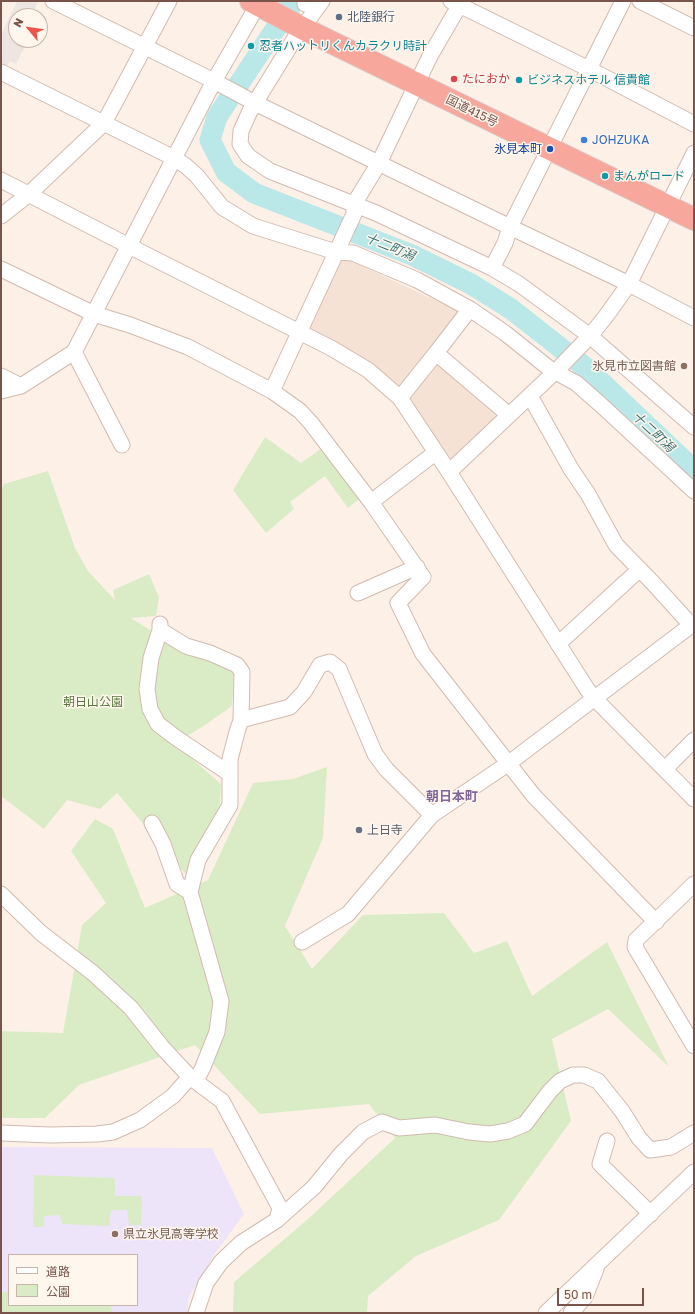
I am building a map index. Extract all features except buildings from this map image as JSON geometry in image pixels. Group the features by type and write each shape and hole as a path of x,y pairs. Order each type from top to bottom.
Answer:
{"highway":[{"name":"国道415号","path":"256,2 298,26 694,219"}],"street":[{"path":"53,1 510,227 629,284 694,318"},
{"path":"1,216 29,194 104,123 169,1"},
{"path":"322,1 298,26 250,99 241,130 240,144 248,156 270,171 492,268 519,284 694,427"},
{"path":"492,268 505,242 510,227 623,1"},
{"path":"640,1 694,28"},
{"path":"1,391 21,386 74,352 256,2"},
{"path":"272,391 300,333 354,209 380,163 430,56 458,2 694,124"},
{"path":"1,72 174,158 186,166 222,208 253,226 353,253 417,280 470,309 576,384 600,404 694,491"},
{"path":"449,472 587,340 629,284 694,153"},
{"path":"1,180 332,348 368,370 400,398 594,698 694,799"},
{"path":"1,269 94,314 130,325 188,347 272,391 300,411 311,423 424,577 398,603 423,654 509,762 533,795 656,922"},
{"path":"400,398 470,309"},
{"path":"74,352 122,445"},
{"path":"436,353 510,415"},
{"path":"1,376 21,386"},
{"path":"302,942 348,914 432,815 509,762 693,624 616,544 588,494 570,469 530,396"},
{"path":"370,502 435,453"},
{"path":"358,593 417,567"},
{"path":"558,644 640,569"},
{"path":"1,1133 50,1135 97,1134 113,1132 140,1120 173,1096 193,1079 203,1067 217,1032 221,1001 190,892 198,860 230,805 230,774 230,759 241,720 242,672 237,665 210,653 186,646 160,627 151,658 147,689 150,710 158,724 230,774"},
{"path":"241,720 290,707 304,692 320,665 330,662 339,669 375,754 386,769 432,815"},
{"path":"665,769 694,740"},
{"path":"152,823 163,844 177,884 190,892"},
{"path":"694,884 636,940 635,947 694,1046"},
{"path":"1,894 41,933 93,973 131,1008 162,1047 193,1079 222,1101 280,1208 277,1220"},
{"path":"196,1313 206,1283 221,1262 241,1243 277,1220 314,1187 341,1154 363,1132 382,1122 399,1128 435,1125 469,1132 490,1134 508,1131 525,1124 550,1091 560,1081 573,1075 584,1074 598,1081 622,1111 639,1138 650,1150 671,1147 694,1133"},
{"path":"608,1142 600,1164 651,1214"},
{"path":"546,1313 694,1172"},
{"path":"571,1313 585,1297 598,1265"}],"shaded area":[{"path":"17,1 38,2 35,8 14,8"},
{"path":"8,20 8,48 24,48 16,64 10,61 3,72 1,70 1,35"},
{"path":"341,256 464,314 401,394 309,331"},
{"path":"435,357 505,416 451,468 403,397"},
{"name":"県立氷見高等学校","path":"1,1147 212,1148 244,1214 214,1255 189,1297 187,1313 1,1313"}],"green space":[{"path":"265,437 301,463 322,448 362,497 348,508 325,476 290,502 294,509 266,533 233,490"},
{"name":"朝日山公園","path":"48,471 75,548 88,571 115,600 113,590 149,574 159,597 156,616 131,618 182,650 231,669 234,674 232,706 175,744 221,784 219,815 189,878 117,793 100,809 67,800 44,829 1,796 1,490 4,484"},
{"path":"327,767 323,838 285,926 312,969 363,915 444,913 474,953 507,941 532,996 607,942 669,1067 608,1009 552,1039 571,1121 499,1220 416,1256 368,1296 367,1313 233,1313 234,1282 308,1219 395,1138 369,1104 260,1114 195,1045 79,1085 45,1118 1,1118 1,1031 63,1033 82,925 106,903 71,851 95,819 113,829 145,908 208,880 253,783 293,779"},
{"path":"34,1175 115,1178 115,1196 142,1196 141,1225 129,1225 127,1210 111,1210 109,1226 62,1224 60,1215 44,1216 44,1227 33,1227"},
{"path":"1,1292 8,1292 8,1306 110,1306 113,1313 1,1313"}],"waterway":[{"name":"十二町潟","path":"294,1 217,117 210,140 226,172 254,193 412,255 471,284 511,309 585,367 694,470"}],"place":[{"name":"北陸銀行","path":"339,17"},
{"name":"忍者ハットリくんカラクリ時計","path":"251,46"},
{"name":"たにおか","path":"454,79"},
{"name":"ビジネスホテル 信貴館","path":"519,80"},
{"name":"JOHZUKA","path":"584,140"},
{"name":"氷見本町","path":"550,149"},
{"name":"まんがロード","path":"605,176"},
{"name":"氷見市立図書館","path":"684,366"},
{"name":"上日寺","path":"359,830"},
{"name":"県立氷見高等学校","path":"115,1234"}],"district":[{"name":"朝日本町","path":"452,797"}]}
